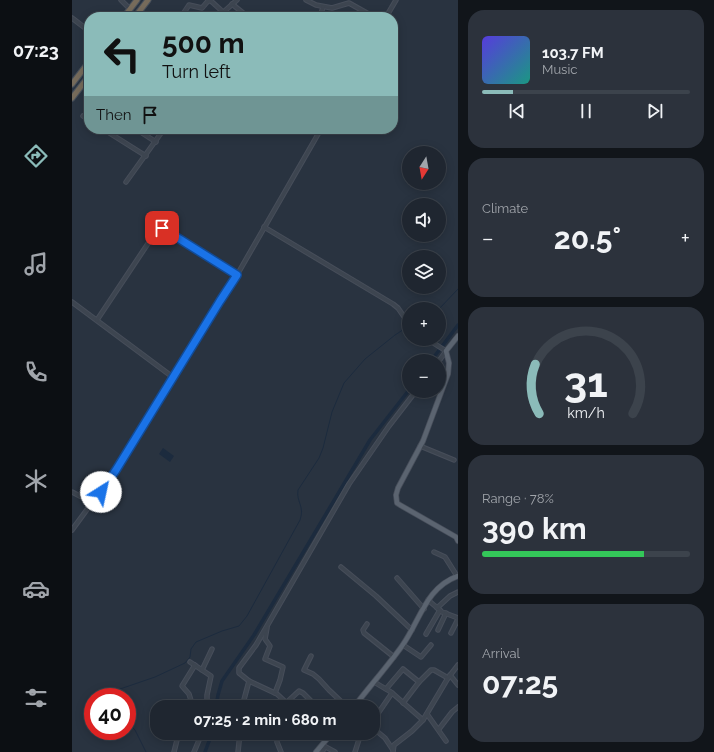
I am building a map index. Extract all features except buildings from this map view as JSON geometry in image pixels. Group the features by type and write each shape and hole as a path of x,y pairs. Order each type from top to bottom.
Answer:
{"highway":[{"path":"128,12 137,0"},
{"path":"139,12 148,0"},
{"path":"72,84 84,68"},
{"path":"72,98 84,82"}],"main road":[{"path":"457,539 397,503 396,495 398,488 420,446 448,374 449,363 445,350 458,336"},
{"path":"360,700 403,646 433,592 449,579 457,576"},
{"path":"316,752 324,746 327,740"}],"street":[{"path":"121,0 130,9"},
{"path":"215,5 219,0"},
{"path":"184,12 189,5 202,8 210,1 223,12 236,0"},
{"path":"306,0 324,7 334,8 344,2 352,4 366,12"},
{"path":"389,12 396,0"},
{"path":"232,4 242,12"},
{"path":"322,12 324,7"},
{"path":"72,18 84,27"},
{"path":"115,134 146,156"},
{"path":"144,134 156,142"},
{"path":"126,182 161,134"},
{"path":"72,530 116,470 174,378 237,275 318,134"},
{"path":"264,227 393,304 402,315"},
{"path":"96,320 159,228 165,229 237,275"},
{"path":"72,302 174,378"},
{"path":"439,346 445,350 443,354"},
{"path":"284,700 275,693 249,681 239,673 239,668 256,645 349,484 388,426 410,398"},
{"path":"420,446 454,460"},
{"path":"72,492 93,503"},
{"path":"434,552 445,557 457,576"},
{"path":"341,567 376,596 412,630"},
{"path":"397,578 424,609"},
{"path":"426,634 439,609 450,596 458,592"},
{"path":"428,600 439,609 458,618 451,633"},
{"path":"438,630 446,613"},
{"path":"268,624 265,639 270,646 265,659 283,667 275,693"},
{"path":"367,624 363,629 364,633 394,657"},
{"path":"403,646 421,657 431,645"},
{"path":"202,670 212,649"},
{"path":"311,656 304,669 305,671 313,674 319,679 340,700"},
{"path":"190,662 209,674 212,678 207,700"},
{"path":"393,751 394,745 424,720 449,676 458,665"},
{"path":"191,700 189,694 182,686 195,666"},
{"path":"386,689 403,669 419,682"},
{"path":"403,703 419,682 432,669 449,676 458,685"},
{"path":"244,700 249,681"},
{"path":"374,682 392,693 424,720"},
{"path":"288,700 298,691 300,691 310,700"},
{"path":"380,711 392,693"},
{"path":"439,729 452,712 458,708"},
{"path":"427,714 446,741"},
{"path":"380,734 385,738 393,751"},
{"path":"174,752 177,740"},
{"path":"194,752 199,740"},
{"path":"238,752 239,740"},
{"path":"355,752 358,740"},
{"path":"276,742 281,752"},
{"path":"322,752 324,746 335,752"}],"water":[{"path":"163,448 174,456 170,462 159,454"}],"waterway":[{"path":"446,302 458,289"},
{"path":"436,354 458,325"},
{"path":"123,688 155,677 185,663 190,657 191,649 196,642 222,631 239,626 247,616 300,520 302,511 298,498 298,490 319,458 332,412 344,383 365,359 402,330"},
{"path":"217,700 222,681 254,635 370,440 403,398"},
{"path":"136,732 146,752"},
{"path":"205,752 209,740"}],"route":[{"path":"101,492 174,378 237,275 162,228"}]}
